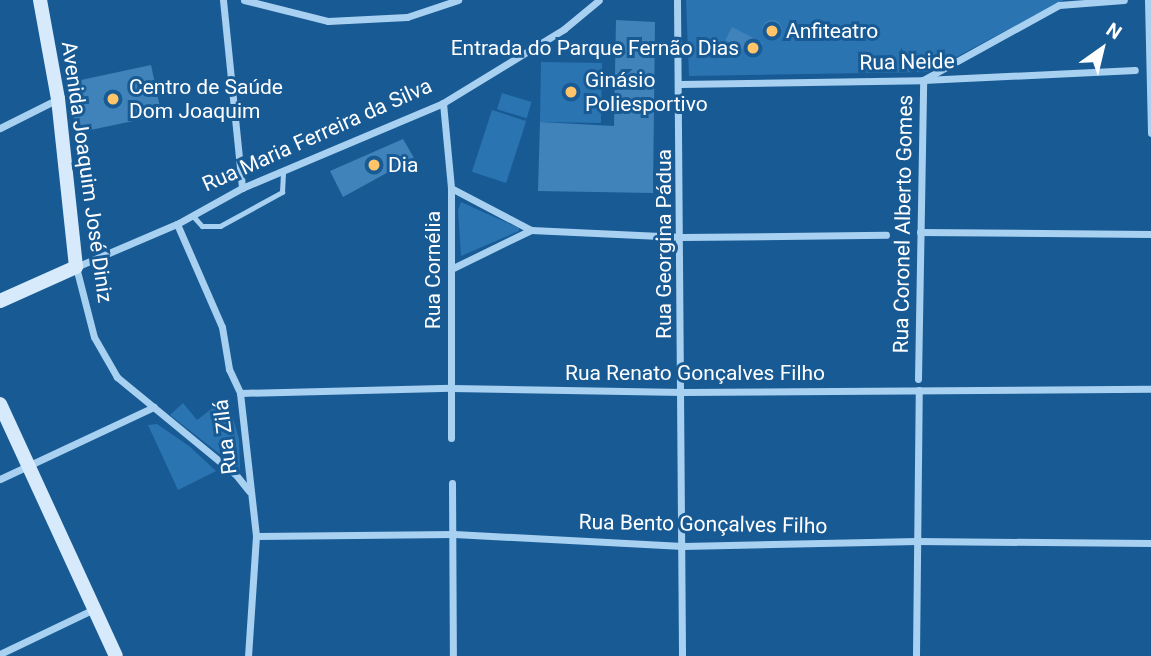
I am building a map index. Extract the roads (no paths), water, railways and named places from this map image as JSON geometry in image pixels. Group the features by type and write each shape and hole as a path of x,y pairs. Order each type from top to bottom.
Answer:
{"street":[{"name":"Avenida Joaquim José Diniz","path":"40,0 58,99 76,267 89,323 109,366 235,474 249,492"},
{"path":"223,0 242,188"},
{"path":"244,0 328,20 407,17 458,0"},
{"name":"Rua Maria Ferreira da Silva","path":"0,301 177,224 242,188 443,103 564,29 599,0"},
{"name":"Rua Georgina Pádua","path":"677,0 682,237 682,656"},
{"name":"Rua Coronel Alberto Gomes","path":"918,379 923,80 1059,5 1124,0"},
{"path":"1148,0 1151,133"},
{"name":"Rua Neide","path":"680,84 923,80 1135,70"},
{"path":"0,128 58,99"},
{"name":"Rua Cornélia","path":"443,103 451,188 450,438"},
{"path":"451,188 531,230 682,237 886,235"},
{"name":"Rua Zilá","path":"177,224 222,327 229,369 240,393 256,536 247,656"},
{"path":"451,269 531,230"},
{"path":"920,232 1151,234"},
{"name":"Rua Renato Gonçalves Filho","path":"240,393 451,388 682,392 1151,389"},
{"path":"916,656 919,390"},
{"path":"0,404 31,464 116,656"},
{"path":"0,479 154,407"},
{"path":"452,484 453,656"},
{"name":"Rua Bento Gonçalves Filho","path":"256,536 454,534 683,546 917,541 1151,543"},
{"path":"0,654 94,609"}],"lane":[{"path":"192,215 202,226 219,226 282,192 283,171"}],"place":[{"name":"Anfiteatro","path":"772,31"},
{"name":"Entrada do Parque Fernão Dias","path":"753,48"},
{"name":"Ginásio Poliesportivo","path":"571,92"},
{"name":"Centro de Saúde Dom Joaquim","path":"113,99"},
{"name":"Dia","path":"374,165"}]}
